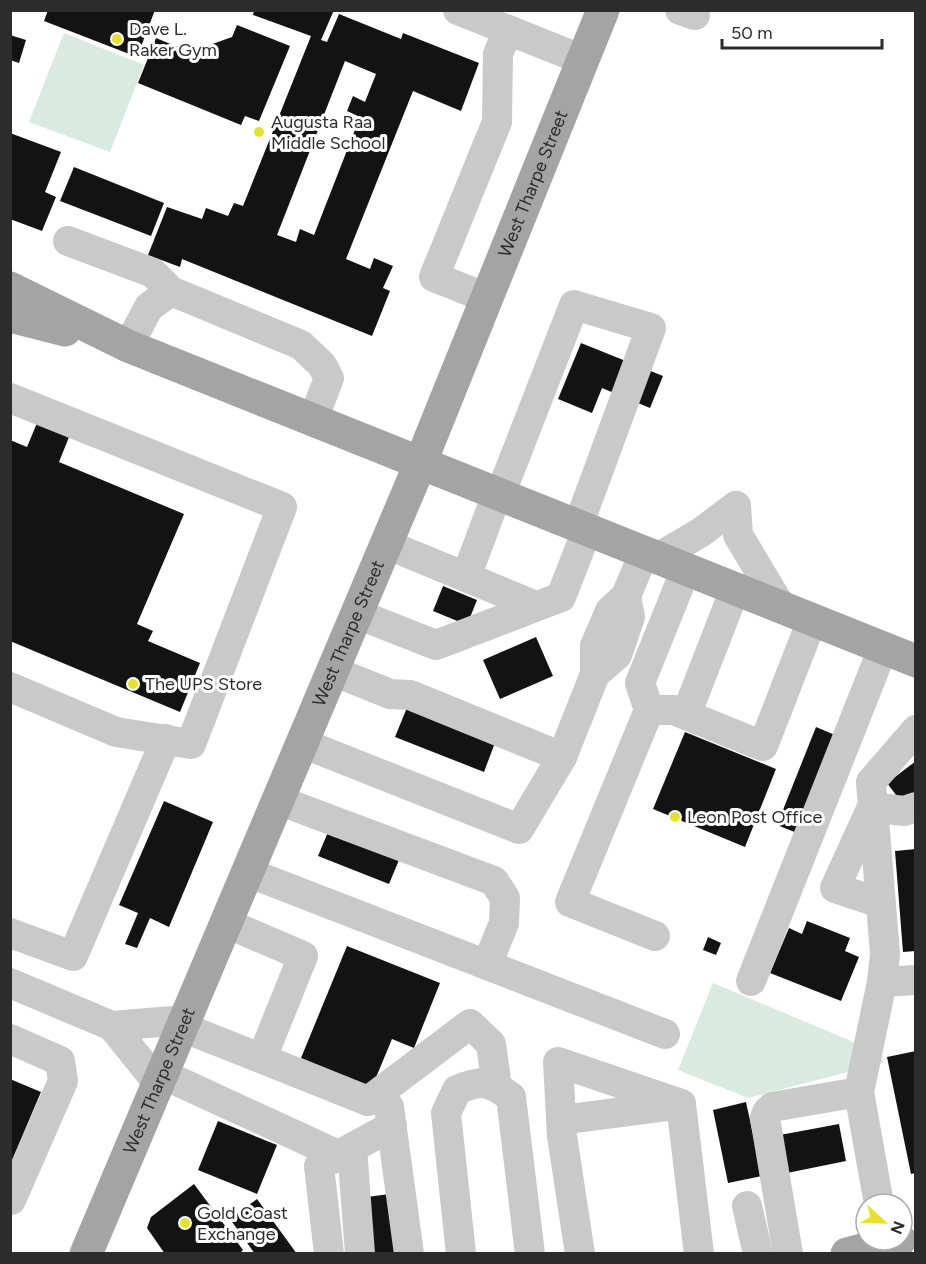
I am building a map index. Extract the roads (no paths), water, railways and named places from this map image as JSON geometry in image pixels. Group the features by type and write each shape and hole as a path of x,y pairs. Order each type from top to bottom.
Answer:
{"main road":[{"name":"West Tharpe Street","path":"86,1254 420,464 603,10"},
{"path":"10,288 128,346 915,661"},
{"path":"10,316 128,346"}],"lane":[{"path":"458,10 583,60"},
{"path":"487,298 434,277 497,122 498,54 508,30"},
{"path":"68,241 153,273 171,291 301,345 322,365 329,378 313,420"},
{"path":"128,346 149,307 171,291"},
{"path":"357,614 435,645 561,597 600,466 651,328 574,305 466,577"},
{"path":"10,398 282,507 191,744 116,732 10,687"},
{"path":"302,743 519,829 562,757 595,674 595,646 610,611 662,560 736,506 738,535 781,607"},
{"path":"386,543 536,606"},
{"path":"655,936 570,902 649,710 640,683 662,560"},
{"path":"686,715 735,589"},
{"path":"649,710 674,710 763,746 812,620"},
{"path":"751,981 883,648"},
{"path":"333,671 390,694 410,695 562,757"},
{"path":"877,1192 859,1092 882,982 885,954 871,782 915,730"},
{"path":"10,933 74,956 166,740"},
{"path":"278,800 494,881 505,898 504,923 487,965"},
{"path":"872,807 904,811 915,807"},
{"path":"872,807 835,888 880,903"},
{"path":"247,872 665,1034"},
{"path":"226,923 303,956 262,1058"},
{"path":"882,982 915,980"},
{"path":"10,982 112,1026 160,1079 345,1152"},
{"path":"112,1026 183,1023 368,1101 470,1024 491,1044 497,1087"},
{"path":"10,1039 60,1061 63,1081 11,1200"},
{"path":"580,1254 561,1120 558,1062 681,1104"},
{"path":"461,1248 446,1113 457,1090 478,1081 497,1087 511,1098 530,1254"},
{"path":"387,1087 410,1254"},
{"path":"788,1254 765,1119 767,1112 772,1107 859,1092"},
{"path":"461,1248 465,1224 458,1132 467,1105 486,1102 514,1121"},
{"path":"561,1120 681,1104"},
{"path":"681,1104 699,1254"},
{"path":"329,1254 319,1166 392,1126"},
{"path":"345,1152 360,1254"},
{"path":"747,1206 758,1254"}],"place":[{"name":"Dave L. Raker Gym","path":"117,39"},
{"name":"Augusta Raa Middle School","path":"259,132"},
{"name":"The UPS Store","path":"133,684"},
{"name":"Leon Post Office","path":"675,817"},
{"name":"Gold Coast Exchange","path":"185,1223"}]}
